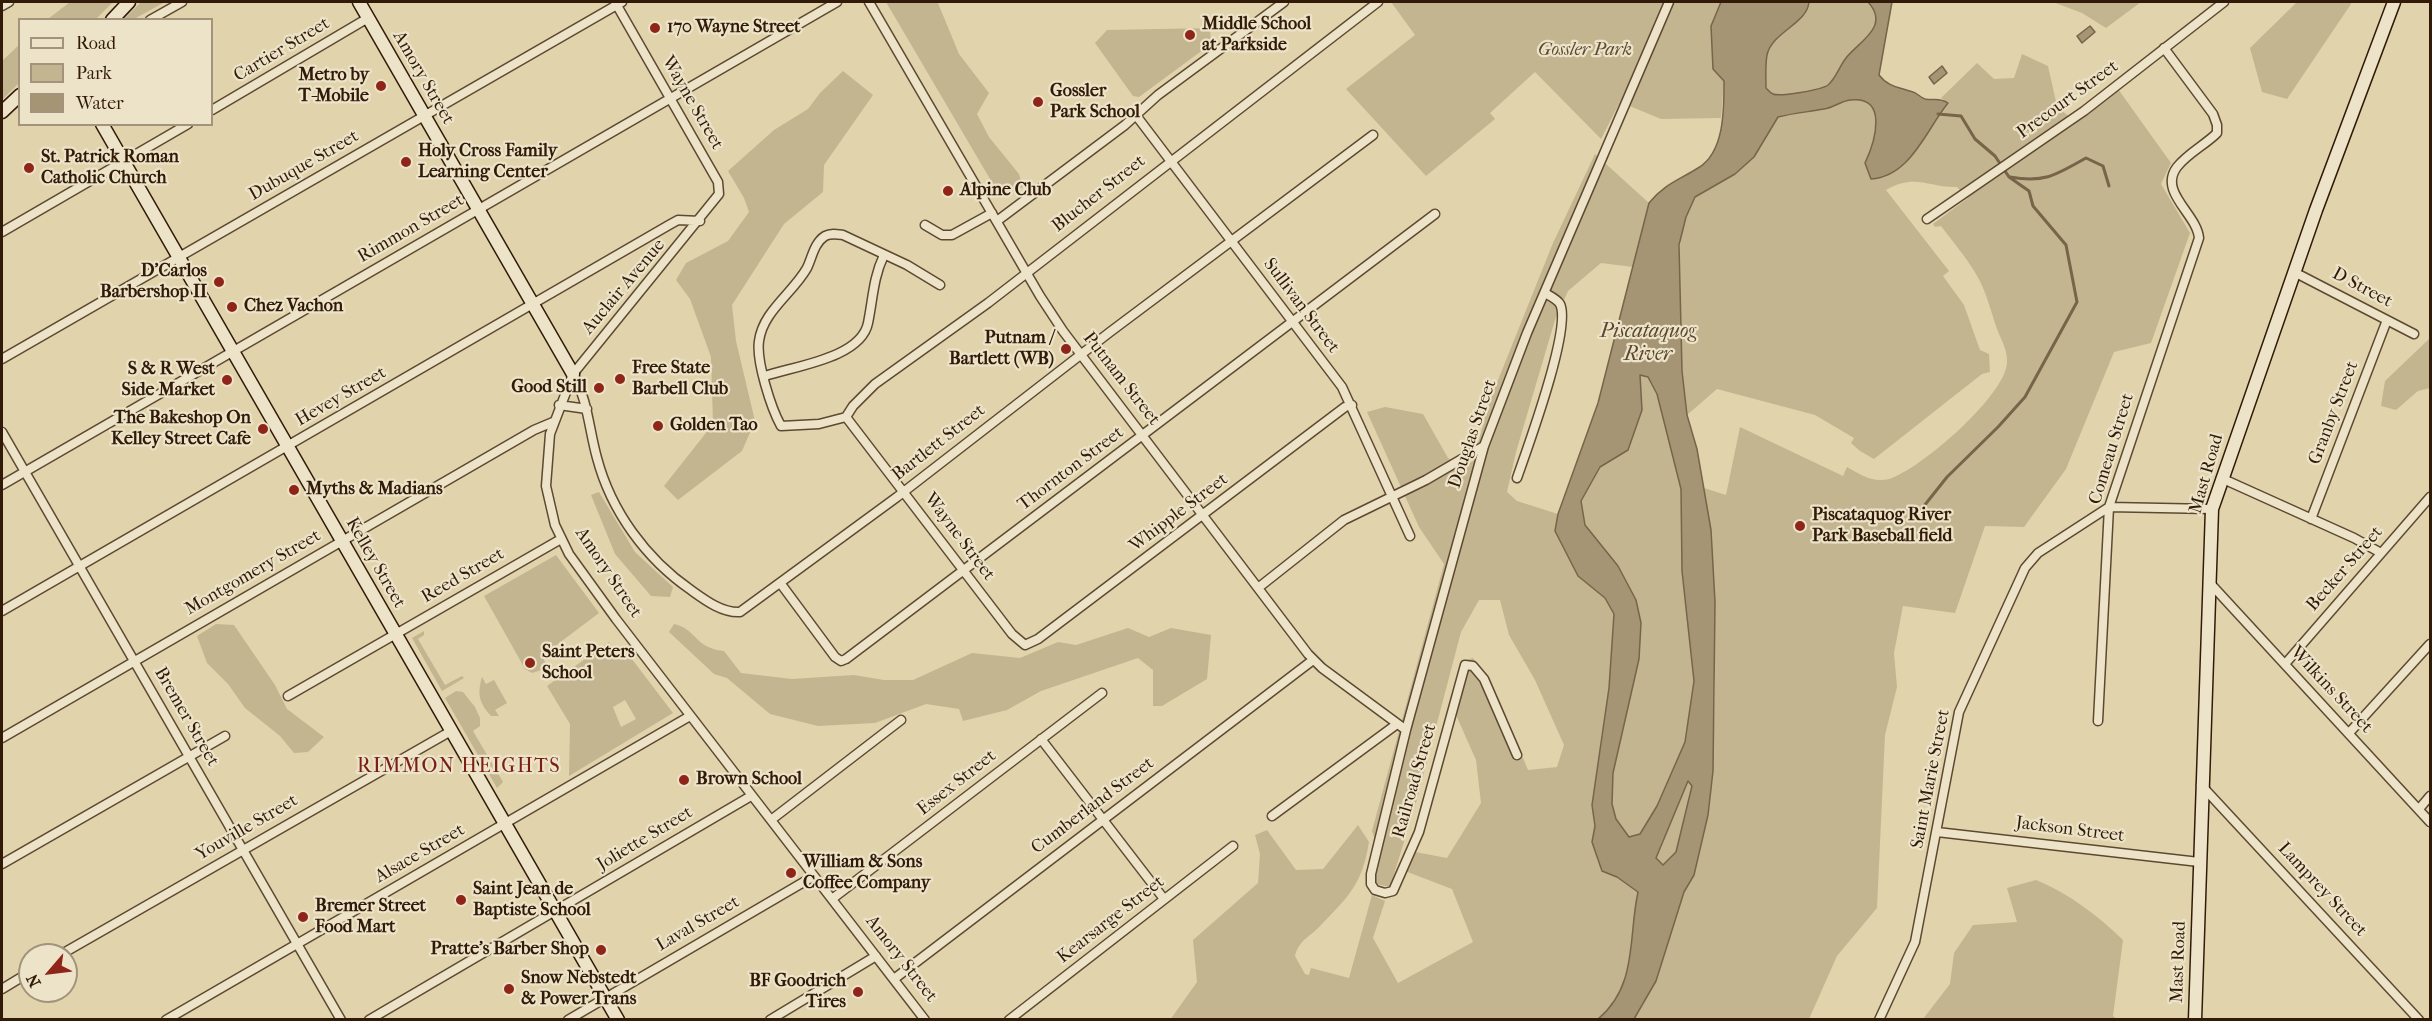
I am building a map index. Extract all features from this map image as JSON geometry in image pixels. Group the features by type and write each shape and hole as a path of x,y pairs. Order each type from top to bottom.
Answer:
{"street":[{"path":"2,6 9,2"},
{"path":"114,18 129,2"},
{"path":"154,18 182,2"},
{"name":"Amory Street","path":"359,2 573,374 553,422 546,454 546,486 551,515 561,539 585,578 925,1020"},
{"name":"Rimmon Street","path":"2,485 837,2"},
{"name":"Putnam Street","path":"869,2 1026,271 1081,355 1313,660 1406,730"},
{"path":"925,225 942,235 952,235 995,217 1089,153 1135,114 1284,2"},
{"name":"Blucher Street","path":"846,417 853,406 875,384 988,303 1169,160 1378,2"},
{"name":"Douglas Street","path":"1382,892 1372,886 1371,874 1406,730 1484,446 1545,293 1669,2"},
{"name":"Precourt Street","path":"1927,219 2030,148 2224,2"},
{"name":"Mast Road","path":"2195,1020 2201,785 2212,509 2294,272 2394,2"},
{"name":"Wayne Street","path":"618,3 720,189 715,202 700,221"},
{"name":"Dubuque Street","path":"2,359 618,3"},
{"name":"Cartier Street","path":"213,109 368,18"},
{"name":"Comeau Street","path":"2098,721 2109,507 2196,248 2198,230 2174,191 2172,177 2186,158 2217,133 2213,114 2164,48"},
{"path":"2,112 18,97"},
{"name":"Sullivan Street","path":"1135,114 1342,387 1410,536"},
{"name":"Kelley Street","path":"103,126 618,1020"},
{"path":"2,232 185,126"},
{"name":"Bartlett Street","path":"573,374 587,409 597,459 616,507 641,544 670,574 702,598 733,612 746,610 1372,135"},
{"name":"Thornton Street","path":"781,584 835,657 840,661 846,659 1435,214"},
{"name":"Hevey Street","path":"2,611 669,225 684,220 700,221"},
{"name":"Auclair Avenue","path":"573,374 700,221"},
{"path":"846,417 819,424 781,426 759,351 762,331 778,304 804,273 823,237 832,234 843,235 940,285"},
{"path":"765,376 843,352 860,341 865,332 873,281 884,255"},
{"name":"D Street","path":"2294,272 2414,334"},
{"path":"1517,478 1537,420 1559,340 1562,315 1560,304 1545,293"},
{"name":"Granby Street","path":"2311,519 2387,320"},
{"path":"559,405 587,409"},
{"name":"Whipple Street","path":"1025,645 1038,639 1345,407 1352,405"},
{"name":"Wayne Street","path":"846,417 1012,634 1025,645"},
{"name":"Montgomery Street","path":"2,738 534,430 553,422"},
{"name":"Bremer Street","path":"2,432 341,1020"},
{"path":"1258,588 1344,520 1426,480 1484,446"},
{"path":"2221,478 2380,553"},
{"name":"Becker Street","path":"2285,664 2430,497"},
{"path":"2109,507 2212,509"},
{"name":"Saint Marie Street","path":"1879,1020 1915,942 1959,712 2025,568 2038,553 2109,507"},
{"name":"Reed Street","path":"288,696 561,539"},
{"name":"Wilkins Street","path":"2208,580 2430,822"},
{"path":"2349,733 2430,644"},
{"name":"Cumberland Street","path":"894,979 1313,660"},
{"name":"Railroad Street","path":"1382,892 1393,891 1398,884 1419,832 1465,665 1473,666 1484,680 1517,755"},
{"name":"Essex Street","path":"832,899 1102,693"},
{"name":"Alsace Street","path":"166,1020 690,716"},
{"path":"771,820 901,720"},
{"path":"1272,816 1397,724"},
{"name":"Youville Street","path":"78,945 451,731"},
{"path":"2,864 225,736"},
{"path":"1041,739 1164,899"},
{"name":"Lamprey Street","path":"2201,785 2419,1020"},
{"name":"Joliette Street","path":"369,1020 752,796"},
{"path":"2419,809 2430,796"},
{"name":"Jackson Street","path":"1937,832 2199,862"},
{"name":"Kearsarge Street","path":"1009,1020 1233,846"},
{"name":"Laval Street","path":"568,1020 814,876"},
{"path":"770,1020 876,956"},
{"path":"2,989 18,979"}],"green space":[{"path":"70,2 113,2 97,18 49,18"},
{"path":"141,2 165,2 136,18 125,18"},
{"path":"886,2 941,2 938,3 959,54 989,93 977,114 989,137 1019,174 1023,187 1000,196"},
{"name":"Gossler Park","path":"1391,2 1721,2 1711,26 1724,81 1721,118 1661,119 1620,102 1601,139 1535,72 1490,113 1495,119 1426,176 1346,89 1415,35"},
{"path":"1809,2 1868,2 1876,19 1874,26 1846,58 1828,84 1820,89 1807,92 1774,95 1766,88 1766,60 1770,48 1781,34 1801,16"},
{"path":"2053,2 2141,2 2106,28 2082,13"},
{"path":"2297,2 2351,2 2351,4 2287,99 2262,92 2250,48"},
{"path":"1210,28 1211,44 1139,97 1133,96 1095,43 1107,30"},
{"path":"18,46 18,84 2,100 2,61"},
{"path":"2022,54 2048,66 2057,106 2075,122 2118,89 2171,163 2161,184 2190,233 2151,343 2114,352 2066,469 2024,527 1985,526 1955,613 1903,606 1894,653 1897,687 1885,735 1877,908 1837,956 1809,1019 1634,1020 1656,981 1684,892 1694,875 1708,815 1713,771 1715,678 1711,530 1704,488 1726,495 1740,427 1843,476 1847,467 1872,479 1889,479 1921,461 1961,428 1994,391 2004,374 2007,360 2005,348 1980,280 1941,226 1935,227 1933,224 1968,198 1957,187 1906,182 1886,190 1949,271 1943,276 1964,305 1980,350 1989,354 1990,372 1982,374 1874,459 1851,443 1854,438 1815,415 1717,389 1687,415 1678,303 1678,271 1686,216 1698,194 1733,174 1747,162 1778,117 1827,108 1850,100 1862,100 1875,112 1875,133 1865,163 1882,178 1903,166 1948,103 1941,98 1977,63 1994,79 2014,78"},
{"path":"843,71 873,95 824,165 823,192 784,224 732,305 736,341 755,421 742,451 678,500 664,486 713,424 711,357 690,299 676,280 686,263 728,241 749,212 744,198 728,171 774,130 808,109 820,93"},
{"path":"1595,154 1649,203 1633,267 1601,263 1568,291 1555,320 1516,452 1507,492 1517,501 1558,514 1555,531 1578,576 1605,598 1614,614 1609,688 1592,805 1595,826 1592,842 1602,871 1617,877 1638,892 1629,960 1620,992 1611,1006 1598,1019 1170,1020 1197,982 1193,940 1258,883 1260,854 1255,835 1267,830 1296,870 1323,869 1358,825 1369,842 1363,868 1353,888 1331,915 1302,942 1297,951 1295,956 1305,974 1309,975 1311,968 1349,978 1372,895 1385,901 1373,938 1398,983 1473,942 1452,889 1405,871 1410,851 1447,858 1481,803 1476,760 1452,706 1463,661 1473,658 1498,697 1528,770 1557,767 1564,745 1535,680 1509,635 1500,600 1479,600 1461,632 1416,803 1390,887 1376,884 1374,877 1380,855 1372,831 1444,564 1419,527 1367,412 1385,407 1423,414 1448,458 1462,466 1473,461 1490,400 1553,243"},
{"path":"2430,338 2430,388 2418,391 2396,410 2381,406 2385,381"},
{"path":"1640,375 1648,377 1657,394 1681,489 1682,571 1694,681 1685,742 1657,806 1640,834 1628,837 1616,819 1612,804 1613,773 1639,659 1636,600 1618,566 1585,525 1581,501 1600,467 1628,449 1642,410"},
{"path":"599,492 635,552 673,587 670,597 651,596 615,554 591,495"},
{"path":"556,555 599,613 542,656 548,668 532,673 525,669 484,596"},
{"path":"216,624 234,625 275,685 287,709 324,737 308,752 294,753 280,736 245,708 228,684 207,663 197,636"},
{"path":"674,624 682,626 707,646 724,651 741,673 792,679 854,675 884,680 913,680 972,653 1020,658 1058,642 1076,645 1128,628 1149,637 1171,628 1211,635 1207,679 1162,706 1153,706 1153,670 1138,658 1041,691 1007,710 963,721 959,709 926,704 875,723 818,726 770,714 727,678 714,674 669,632"},
{"path":"424,631 424,635 418,639 445,685 462,676 464,678 442,691 412,638"},
{"path":"609,642 614,651 622,646 673,713 569,776 570,724 547,686","holes":["625,700 636,719 621,727 613,707"]},
{"path":"482,677 486,684 494,680 507,703 495,710 499,716 491,716 484,707 479,693"},
{"path":"456,691 463,692 475,707 480,718 480,726 473,731 503,782 497,788 445,698"},
{"path":"1687,781 1692,786 1676,852 1663,865 1655,858"},
{"path":"2036,880 2082,906 2123,940 2113,1016 2117,1019 1923,1019 1950,984 1954,953 1973,925 2017,922 2007,888"}],"water":[{"name":"Piscataquog River","path":"1721,2 1809,2 1807,10 1775,40 1767,55 1766,88 1777,95 1792,94 1828,85 1846,58 1874,26 1876,19 1874,11 1868,2 1892,2 1879,75 1890,84 1928,100 1942,100 1948,103 1907,161 1897,170 1885,176 1871,179 1865,163 1875,133 1876,122 1875,112 1870,105 1862,100 1850,100 1827,108 1778,117 1754,157 1735,174 1695,197 1686,217 1679,245 1682,371 1687,415 1697,449 1711,530 1715,602 1713,771 1708,815 1694,875 1684,892 1656,981 1634,1019 1598,1019 1611,1006 1626,976 1638,892 1617,877 1602,871 1592,842 1595,826 1592,805 1609,688 1614,614 1605,598 1578,576 1555,531 1558,514 1598,403 1649,203 1666,187 1707,161 1718,141 1723,116 1724,81 1713,69 1711,26","holes":["1640,375 1648,377 1657,394 1681,489 1682,571 1694,681 1685,742 1657,806 1640,834 1629,837 1616,819 1612,804 1613,773 1639,659 1641,623 1636,600 1618,566 1585,525 1581,501 1600,467 1628,450 1642,410","1688,781 1692,786 1676,852 1663,865 1656,858"]},
{"path":"2090,26 2095,32 2082,43 2077,36"},
{"path":"1942,66 1947,73 1934,84 1929,77"}],"waterway":[{"path":"1920,511 1947,477 2025,397 2077,302 2066,245 2033,206 2029,191 2009,177 1995,156 1975,139 1961,116 1938,114"},
{"path":"2010,177 2042,178 2086,158 2103,166 2109,186"}],"place":[{"name":"170 Wayne Street","path":"655,28"},
{"name":"Middle School at Parkside","path":"1190,35"},
{"name":"Metro by T-Mobile","path":"381,86"},
{"name":"Gossler Park School","path":"1038,102"},
{"name":"Holy Cross Family Learning Center","path":"406,162"},
{"name":"St. Patrick Roman Catholic Church","path":"29,168"},
{"name":"Alpine Club","path":"948,191"},
{"name":"D'Carlos Barbershop II","path":"219,282"},
{"name":"Chez Vachon","path":"232,307"},
{"name":"Putnam / Bartlett (WB)","path":"1066,349"},
{"name":"Free State Barbell Club","path":"620,379"},
{"name":"S & R West Side Market","path":"227,380"},
{"name":"Good Still","path":"599,388"},
{"name":"Golden Tao","path":"658,426"},
{"name":"The Bakeshop On Kelley Street Cafe","path":"263,429"},
{"name":"Myths & Madians","path":"294,490"},
{"name":"Piscataquog River Park Baseball field","path":"1800,526"},
{"name":"Saint Peters School","path":"530,663"},
{"name":"Brown School","path":"684,780"},
{"name":"William & Sons Coffee Company","path":"791,873"},
{"name":"Saint Jean de Baptiste School","path":"461,900"},
{"name":"Bremer Street Food Mart","path":"303,917"},
{"name":"Pratte's Barber Shop","path":"601,950"},
{"name":"Snow Nebstedt & Power Trans","path":"509,989"},
{"name":"BF Goodrich Tires","path":"858,992"}],"district":[{"name":"RIMMON HEIGHTS","path":"459,767"}]}
